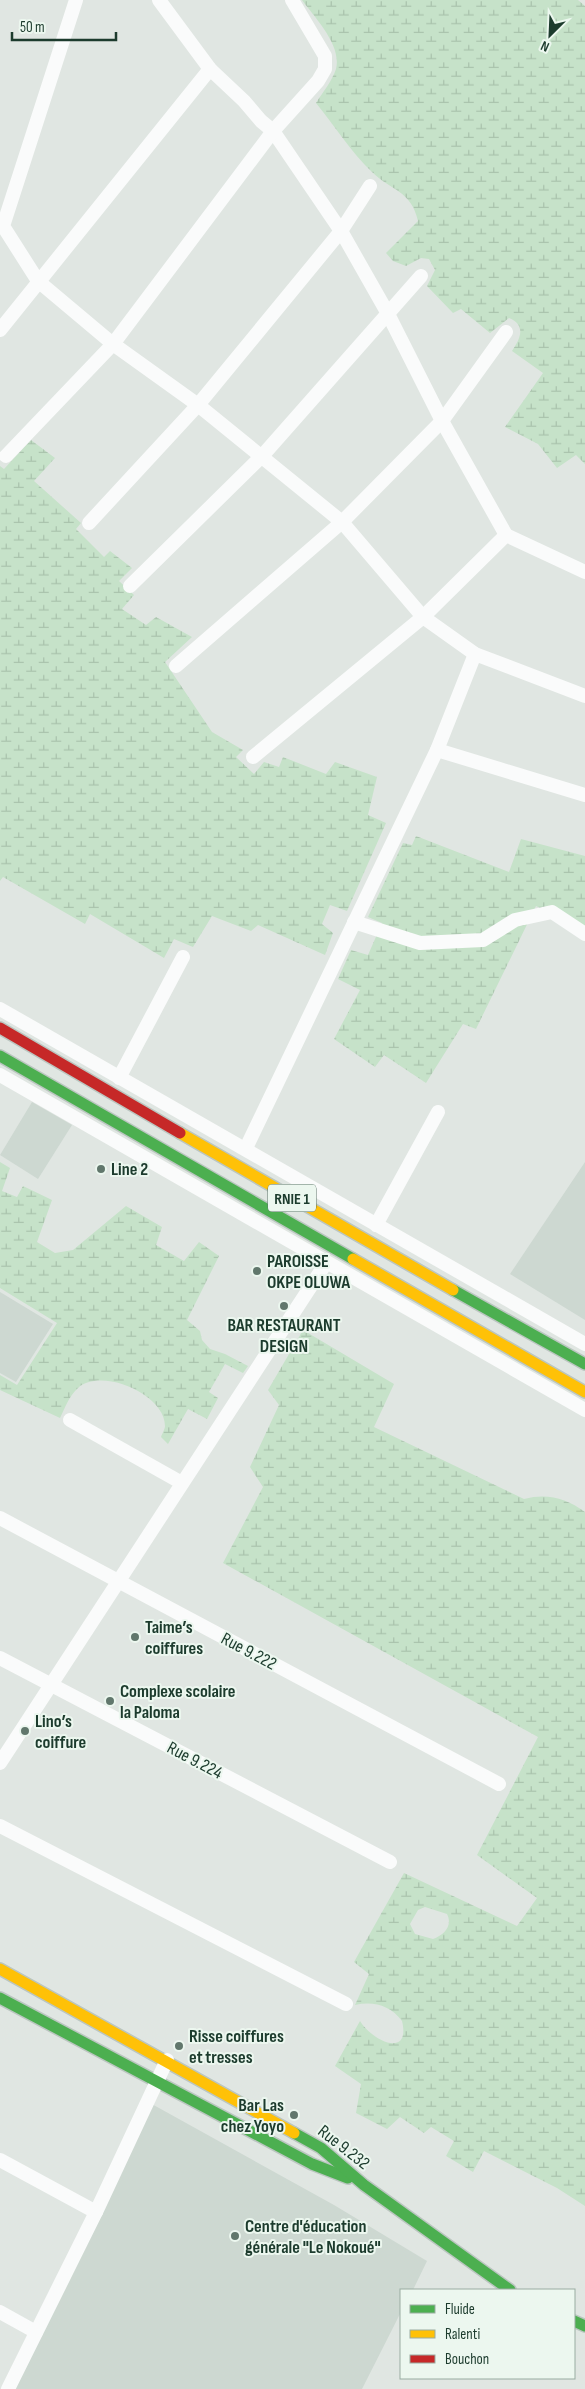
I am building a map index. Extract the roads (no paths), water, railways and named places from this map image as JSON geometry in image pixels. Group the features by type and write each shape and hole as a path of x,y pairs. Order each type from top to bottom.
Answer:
{"main road":[{"name":"RNIE 1","path":"0,1028 356,1235 585,1364"},
{"name":"RNIE 1","path":"0,1056 585,1392"},
{"name":"Rue 9.232","path":"0,1969 167,2060 322,2148 364,2184"},
{"name":"Rue 9.232","path":"0,1998 312,2164 364,2184"},
{"path":"364,2184 490,2278 508,2289"}],"street":[{"path":"76,0 3,226 38,281 113,344 198,405 262,455 342,522 422,617 475,654 585,696"},
{"path":"159,0 210,69 244,101 261,121 274,131 341,231 387,312 442,421 506,535 585,572"},
{"path":"6,456 113,344 274,131 318,81 325,68 325,56 292,0"},
{"path":"0,330 210,69"},
{"path":"89,523 198,405 341,231 370,186"},
{"path":"130,586 262,455 420,276"},
{"path":"176,666 342,522 442,421 506,332"},
{"path":"253,757 422,617 506,535"},
{"path":"246,1148 437,750 475,654"},
{"path":"437,750 585,795"},
{"path":"354,922 420,943 483,940 515,920 552,912 585,934"},
{"path":"119,1078 183,957"},
{"path":"0,1009 119,1078 246,1148 376,1225 585,1344"},
{"path":"0,1075 585,1410"},
{"path":"376,1225 438,1112"},
{"path":"0,1763 326,1263"},
{"path":"70,1420 182,1483"},
{"name":"Rue 9.222","path":"0,1518 499,1784"},
{"name":"Rue 9.224","path":"0,1658 390,1862"},
{"path":"0,1826 346,2004"},
{"path":"8,2389 96,2212 167,2060"},
{"path":"0,2160 96,2212"},
{"path":"0,2312 36,2332"}],"place":[{"name":"Line 2","path":"101,1169"},
{"name":"PAROISSE OKPE OLUWA","path":"257,1271"},
{"name":"BAR RESTAURANT DESIGN","path":"284,1306"},
{"name":"Taime’s coiffures","path":"135,1637"},
{"name":"Complexe scolaire la Paloma","path":"110,1701"},
{"name":"Lino’s coiffure","path":"25,1731"},
{"name":"Risse coiffures et tresses","path":"179,2046"},
{"name":"Bar Las chez Yoyo","path":"294,2115"},
{"name":"Centre d'éducation générale \"Le Nokoué\"","path":"235,2236"}]}
